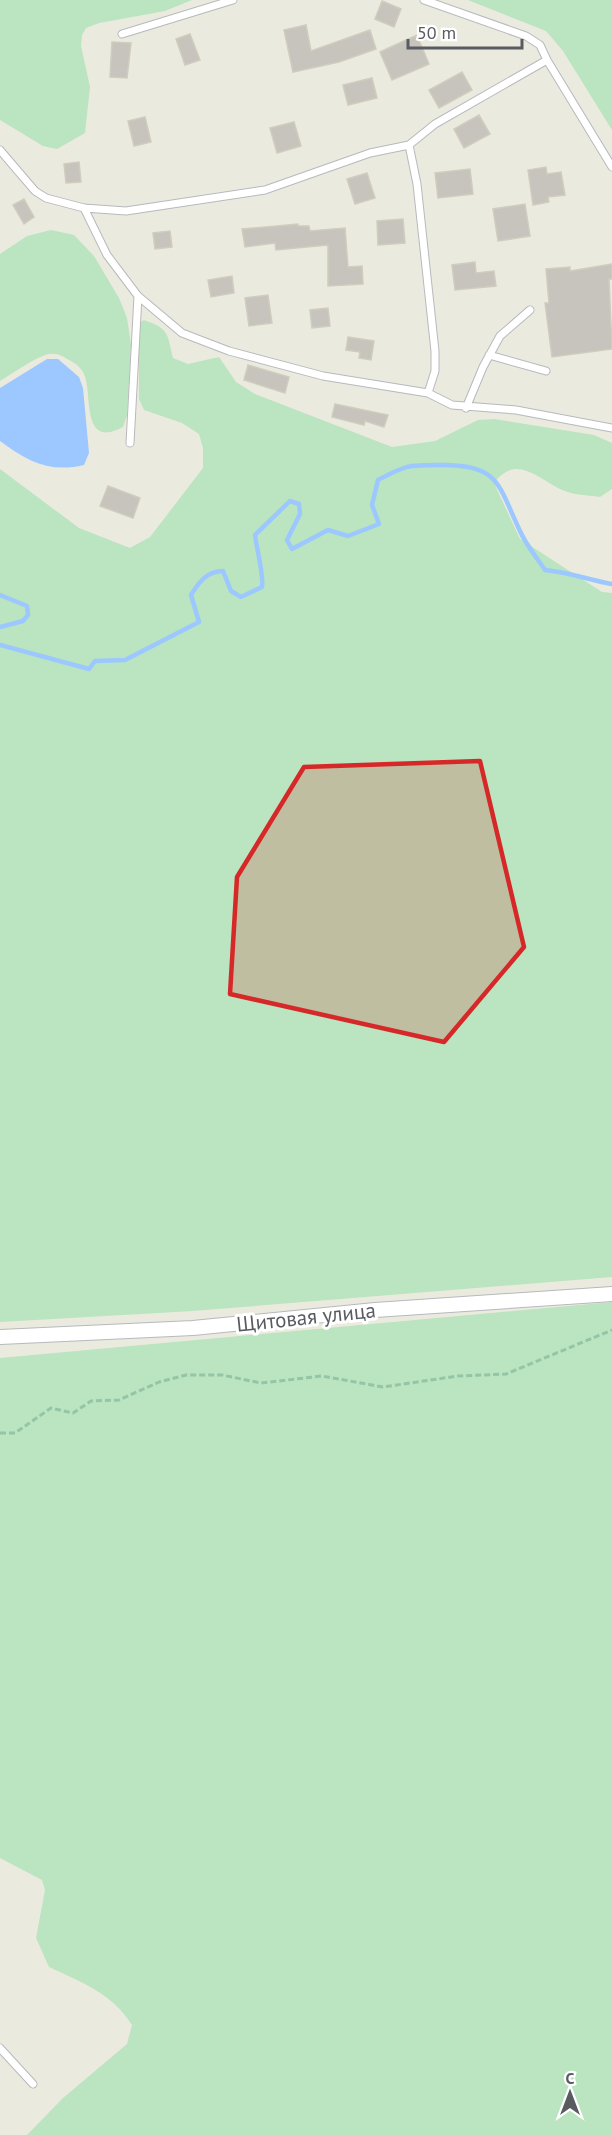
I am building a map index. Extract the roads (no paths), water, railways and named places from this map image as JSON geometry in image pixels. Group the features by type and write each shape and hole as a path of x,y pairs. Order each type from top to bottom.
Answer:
{"street":[{"name":"Щитовая улица","path":"0,1337 193,1328 375,1310 612,1293"}],"lane":[{"path":"122,34 233,0"},
{"path":"424,0 526,36 540,45 612,167"},
{"path":"0,150 35,191 46,198 84,208 126,211 265,190 370,153 409,145 435,124 547,60"},
{"path":"409,145 417,184 435,351 435,371 429,393"},
{"path":"84,208 107,255 138,296 182,333 229,351 323,376 429,393 452,405 466,408 516,410 612,428"},
{"path":"130,443 138,296"},
{"path":"466,408 489,355 500,336 530,310"},
{"path":"489,355 546,370"},
{"path":"0,2048 33,2084"}],"water":[{"path":"47,359 58,359 79,377 83,388 89,453 84,465 60,468 40,464 20,455 0,441 0,388"}],"waterway":[{"path":"0,645 89,669 95,661 125,660 199,622 191,595 208,575 223,571 231,591 241,597 262,587 255,535 290,501 299,504 300,514 287,540 292,549 328,530 348,536 379,524 372,505 378,480 401,469 414,466 460,466 475,468 486,473 501,490 522,536 545,570 612,584"},
{"path":"0,595 27,606 28,615 23,621 0,627"}]}
